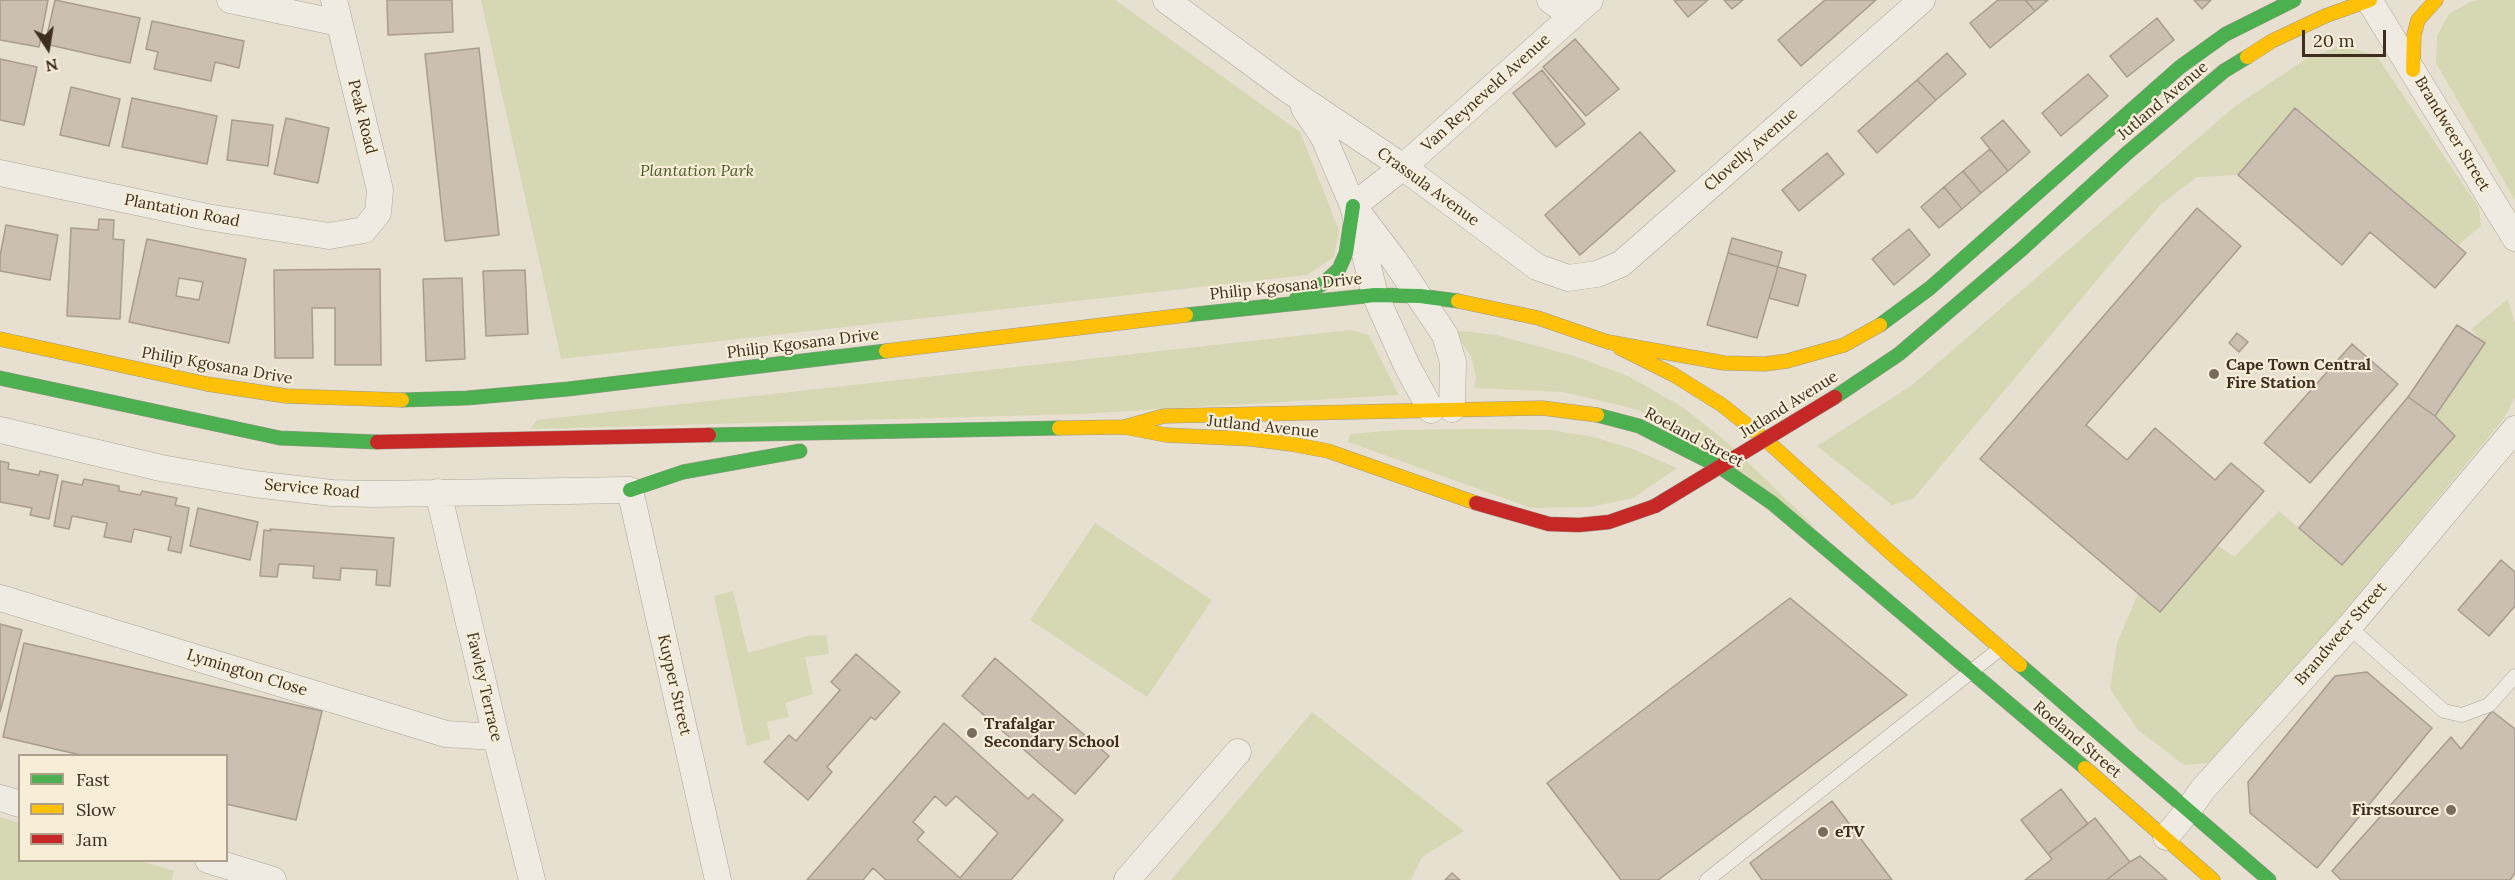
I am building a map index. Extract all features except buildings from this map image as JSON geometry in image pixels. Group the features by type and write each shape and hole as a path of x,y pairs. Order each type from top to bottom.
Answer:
{"main road":[{"name":"Jutland Avenue","path":"1608,342 1724,363 1765,364 1814,355 1867,334 1930,288 2180,67 2226,33 2294,0"},
{"name":"Jutland Avenue","path":"1124,427 1166,435 1291,444 1328,451 1497,510 1549,524 1579,525 1609,522 1654,506 1835,397 1899,354 2224,71 2272,41 2325,16 2370,0"},
{"path":"2413,70 2414,35 2418,20 2436,0"},
{"path":"1292,302 1324,283 1339,269 1346,253 1353,206"},
{"name":"Philip Kgosana Drive","path":"0,339 207,384 286,396 379,401 467,398 568,389 1292,302 1375,295 1420,296 1470,303 1538,318 1608,342"},
{"name":"Roeland Street","path":"1608,342 1674,375 1722,405 1766,440 1893,555 2269,880"},
{"path":"0,378 280,438 326,442 1124,427"},
{"name":"Roeland Street","path":"1124,427 1164,416 1542,408 1606,416 1639,426 1720,467 1772,503 2166,837 2213,880"},
{"path":"630,490 683,472 887,433"}],"street":[{"path":"230,0 336,12"},
{"name":"Crassula Avenue","path":"1166,0 1290,91 1403,167 1537,267 1568,278"},
{"path":"1550,0 1581,8"},
{"name":"Clovelly Avenue","path":"1568,278 1597,274 1621,264 1922,0"},
{"name":"Brandweer Street","path":"2370,0 2515,237"},
{"name":"Van Reyneveld Avenue","path":"1353,206 1403,167 1581,8"},
{"name":"Peak Road","path":"336,12 380,190 378,213 364,230"},
{"name":"Crassula Avenue","path":"1290,91 1323,136 1353,206 1375,295 1403,358 1441,409"},
{"name":"Plantation Road","path":"0,173 207,217 329,236 364,230"},
{"name":"Crassula Avenue","path":"1353,206 1438,322 1452,354 1441,409"},
{"name":"Brandweer Street","path":"2166,837 2203,789 2349,627 2515,429"},
{"name":"Service Road","path":"0,430 161,468 254,484 332,493 630,490"},
{"name":"Kuyper Street","path":"630,490 718,880"},
{"name":"Fawley Terrace","path":"438,492 532,880"},
{"name":"Lymington Close","path":"0,598 446,734 496,737"},
{"path":"1127,880 1238,753"},
{"path":"0,798 18,803"},
{"path":"211,862 273,880"}],"lane":[{"path":"2349,627 2444,711 2462,715 2489,705 2515,676"},
{"path":"1707,880 2001,648"}],"green space":[{"name":"Plantation Park","path":"481,0 1115,0 1300,132 1339,230 1334,257 1307,275 561,359"},
{"path":"2515,0 2515,200 2436,63 2437,36 2449,14 2470,2"},
{"path":"2341,46 2376,55 2479,208 2481,226 2457,246 2295,108 2238,175 2197,177 2160,205 1914,498 1892,505 1817,446 1911,386 2234,107 2309,57"},
{"path":"2508,299 2515,323 2515,397 2505,417 2234,745 2209,763 2184,765 2138,730 2110,689 2117,643 2138,594 2160,612 2217,545 2234,557 2279,511 2343,565 2455,436 2435,416 2485,344 2471,329"},
{"path":"1350,330 1369,335 1399,395 1079,414 530,429 537,420"},
{"path":"1454,330 1496,335 1574,356 1628,376 1684,408 1729,444 1816,528 1639,410 1563,392 1474,388 1476,377 1471,357"},
{"path":"1398,430 1551,430 1594,437 1633,449 1677,468 1633,498 1590,507 1531,508 1348,442 1350,434"},
{"path":"1095,523 1212,600 1147,697 1030,620"},
{"path":"733,591 748,653 807,636 826,635 829,654 805,657 813,694 785,703 789,717 767,722 770,739 747,746 714,596"},
{"path":"1312,712 1464,831 1422,857 1411,880 1171,880"},
{"path":"0,817 18,823 18,862 144,862 174,871 172,880 0,880"}],"traffic: fast":[{"path":"1880,325 1930,288 2180,67 2226,34 2294,0"},
{"path":"1835,397 1899,354 2022,249 2126,154 2224,71 2247,57"},
{"path":"1296,299 1324,283 1339,269 1346,253 1353,206"},
{"path":"1186,315 1375,295 1420,296 1458,301"},
{"path":"402,400 467,398 568,389 886,351"},
{"path":"0,378 280,438 377,442"},
{"path":"1597,415 1639,426 1720,467 1772,503 2085,768"},
{"path":"709,435 1059,428"},
{"path":"630,490 683,472 800,451"},
{"path":"2020,665 2269,880"}],"traffic: slow":[{"path":"2247,57 2272,41 2325,16 2370,0"},
{"path":"2413,70 2414,35 2418,20 2436,0"},
{"path":"1458,301 1538,318 1608,342 1724,363 1765,364 1787,361 1844,345 1880,325"},
{"path":"886,351 1186,315"},
{"path":"0,339 207,384 286,396 402,400"},
{"path":"1620,348 1674,375 1722,405 1766,440 1893,555 2020,665"},
{"path":"1124,427 1164,416 1542,408 1597,415"},
{"path":"1059,428 1124,427 1166,435 1251,439 1291,444 1328,451 1476,503"},
{"path":"2085,768 2213,880"}],"traffic: jam":[{"path":"1655,506 1835,397"},
{"path":"377,442 709,435"},
{"path":"1476,503 1549,524 1579,525 1609,522 1655,506"}],"place":[{"name":"Cape Town Central Fire Station","path":"2214,374"},
{"name":"Trafalgar Secondary School","path":"972,733"},
{"name":"Firstsource","path":"2451,810"},
{"name":"eTV","path":"1823,832"}]}
